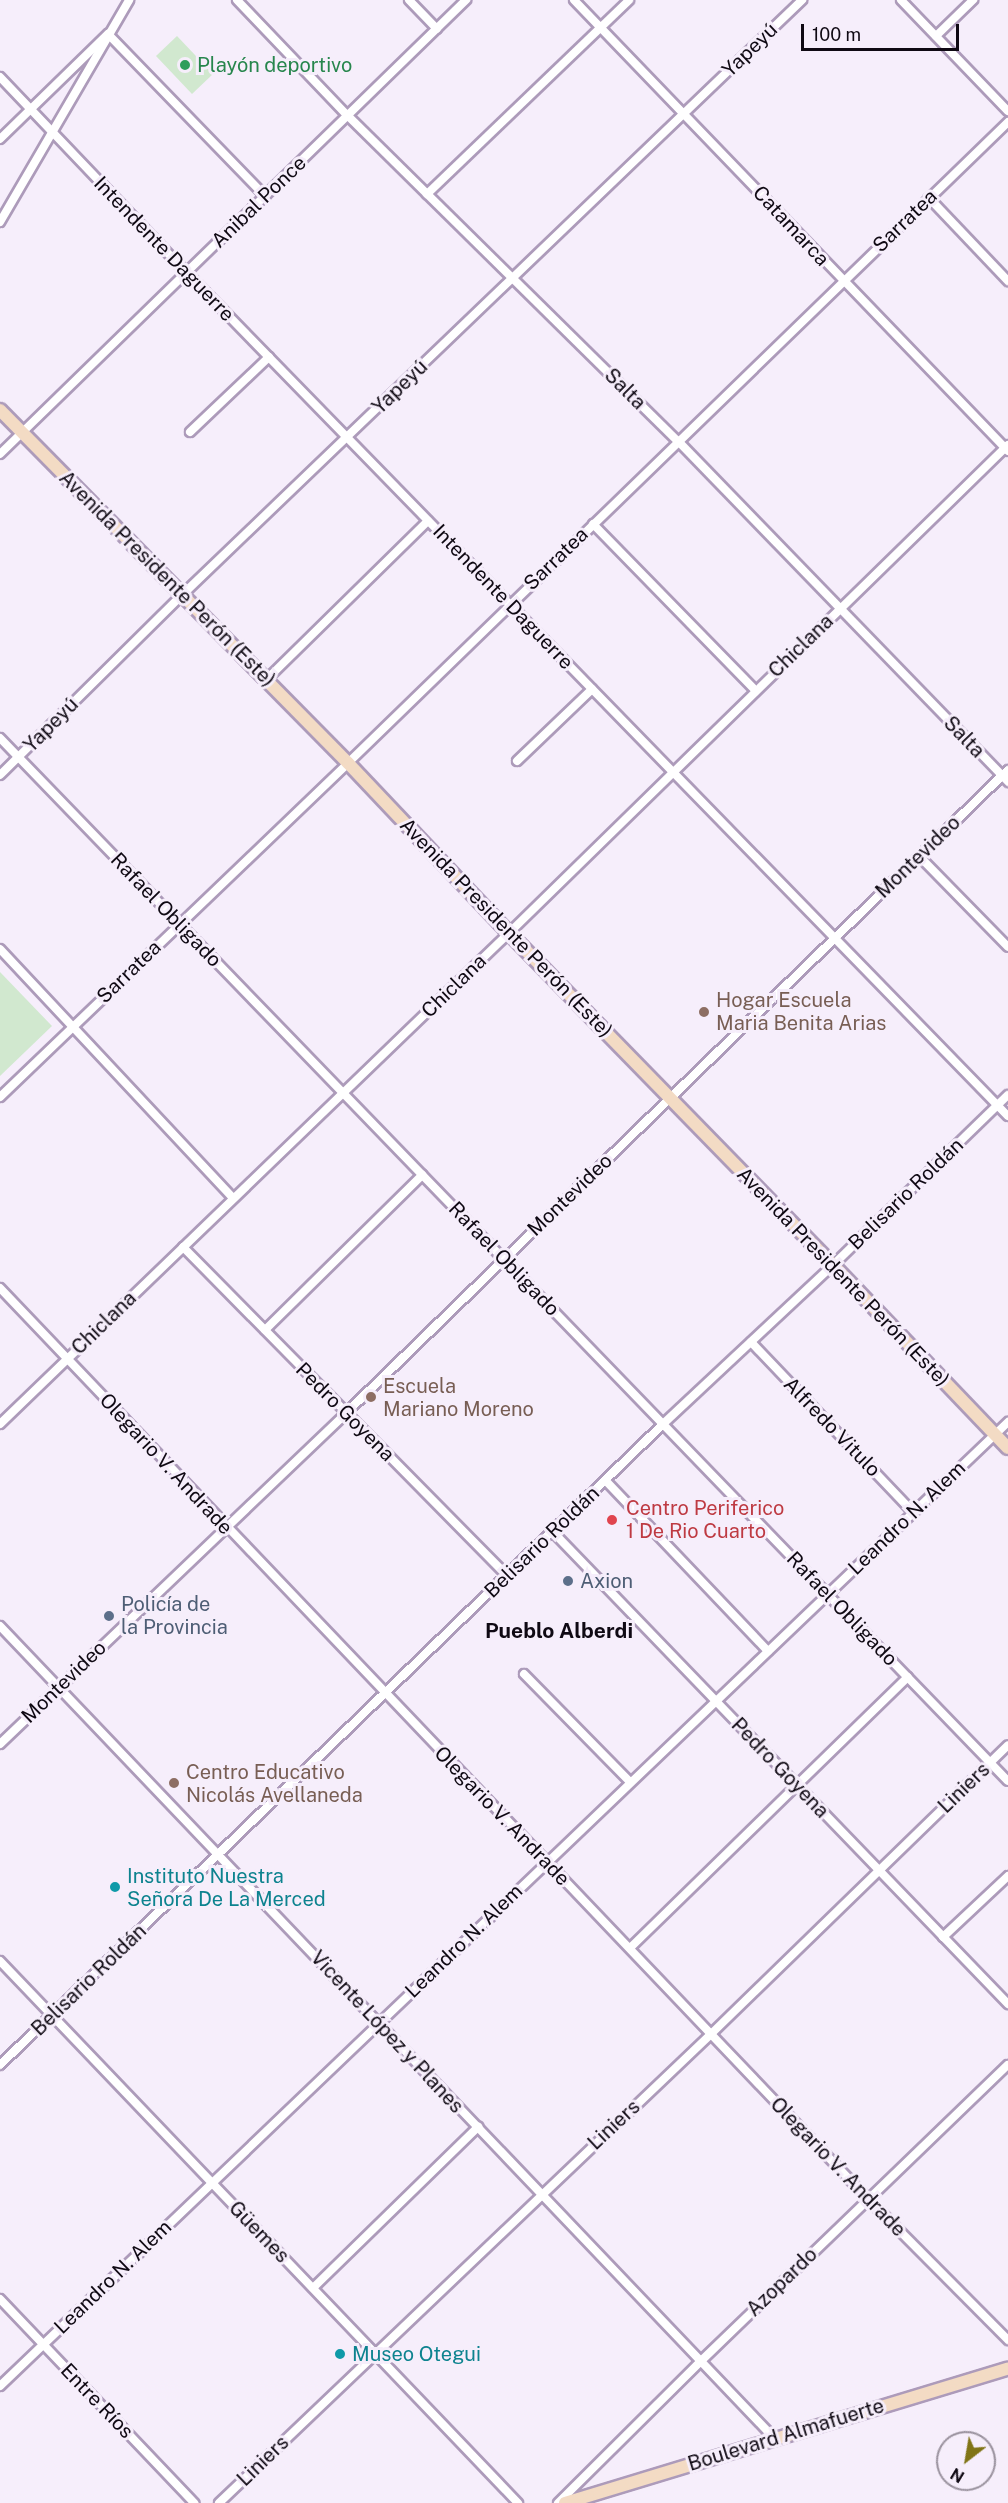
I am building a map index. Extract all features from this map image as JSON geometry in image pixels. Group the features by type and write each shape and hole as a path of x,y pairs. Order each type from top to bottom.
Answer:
{"main road":[{"name":"Avenida Presidente Perón (Este)","path":"0,410 348,763 509,933 833,1264 1008,1448"},
{"name":"Boulevard Almafuerte","path":"565,2503 1008,2368"}],"street":[{"name":"Salta","path":"237,0 347,115 678,441 1006,776"},
{"path":"409,0 436,29"},
{"name":"Anibal Ponce","path":"0,454 466,0"},
{"name":"Catamarca","path":"574,0 842,281 1007,448"},
{"path":"427,194 629,0"},
{"name":"Yapeyú","path":"0,775 181,596 802,0"},
{"path":"901,0 1008,111"},
{"path":"936,36 973,0"},
{"path":"0,222 108,34 129,2"},
{"path":"0,138 108,34"},
{"path":"108,34 265,196"},
{"name":"Intendente Daguerre","path":"0,77 186,272 1008,1116"},
{"name":"Sarratea","path":"0,1096 348,763 509,604 1008,122"},
{"path":"929,198 1008,281"},
{"path":"190,432 269,357"},
{"name":"Chiclana","path":"0,1424 1007,448"},
{"path":"266,680 428,521"},
{"path":"592,524 756,691"},
{"path":"517,761 592,689"},
{"name":"Rafael Obligado","path":"0,738 1008,1781"},
{"name":"Montevideo","path":"0,1744 346,1413 919,856 1006,776"},
{"path":"919,856 1008,947"},
{"path":"0,949 233,1198"},
{"name":"Belisario Roldán","path":"0,2065 387,1694 663,1424 1008,1095"},
{"path":"265,1330 422,1174"},
{"name":"Pedro Goyena","path":"183,1247 507,1576"},
{"name":"Olegario V. Andrade","path":"0,1288 868,2199 1008,2340"},
{"name":"Alfredo Vitulo","path":"751,1342 913,1512"},
{"name":"Leandro N. Alem","path":"0,2385 1008,1422"},
{"path":"606,1481 768,1651"},
{"name":"Pedro Goyena","path":"553,1532 1008,2004"},
{"name":"Vicente López y Planes","path":"0,1626 774,2438"},
{"path":"524,1674 630,1782"},
{"path":"630,1948 908,1677"},
{"name":"Liniers","path":"219,2503 711,2034 1008,1745"},
{"path":"943,1937 1008,1876"},
{"name":"Güemes","path":"0,1961 518,2503"},
{"name":"Azopardo","path":"558,2503 701,2361 1008,2065"},
{"path":"313,2288 478,2127"},
{"name":"Entre Ríos","path":"0,2299 194,2503"}],"green space":[{"name":"Playón deportivo","path":"177,36 213,74 192,94 156,56"},
{"path":"0,972 52,1026 0,1076"}],"place":[{"name":"Playón deportivo","path":"185,65"},
{"name":"Hogar Escuela Maria Benita Arias","path":"704,1012"},
{"name":"Escuela Mariano Moreno","path":"371,1397"},
{"name":"Centro Periferico 1 De Rio Cuarto","path":"612,1520"},
{"name":"Axion","path":"568,1581"},
{"name":"Policía de la Provincia","path":"109,1616"},
{"name":"Centro Educativo Nicolás Avellaneda","path":"174,1783"},
{"name":"Instituto Nuestra Señora De La Merced","path":"115,1887"},
{"name":"Museo Otegui","path":"340,2354"}],"district":[{"name":"Pueblo Alberdi","path":"559,1631"}]}
